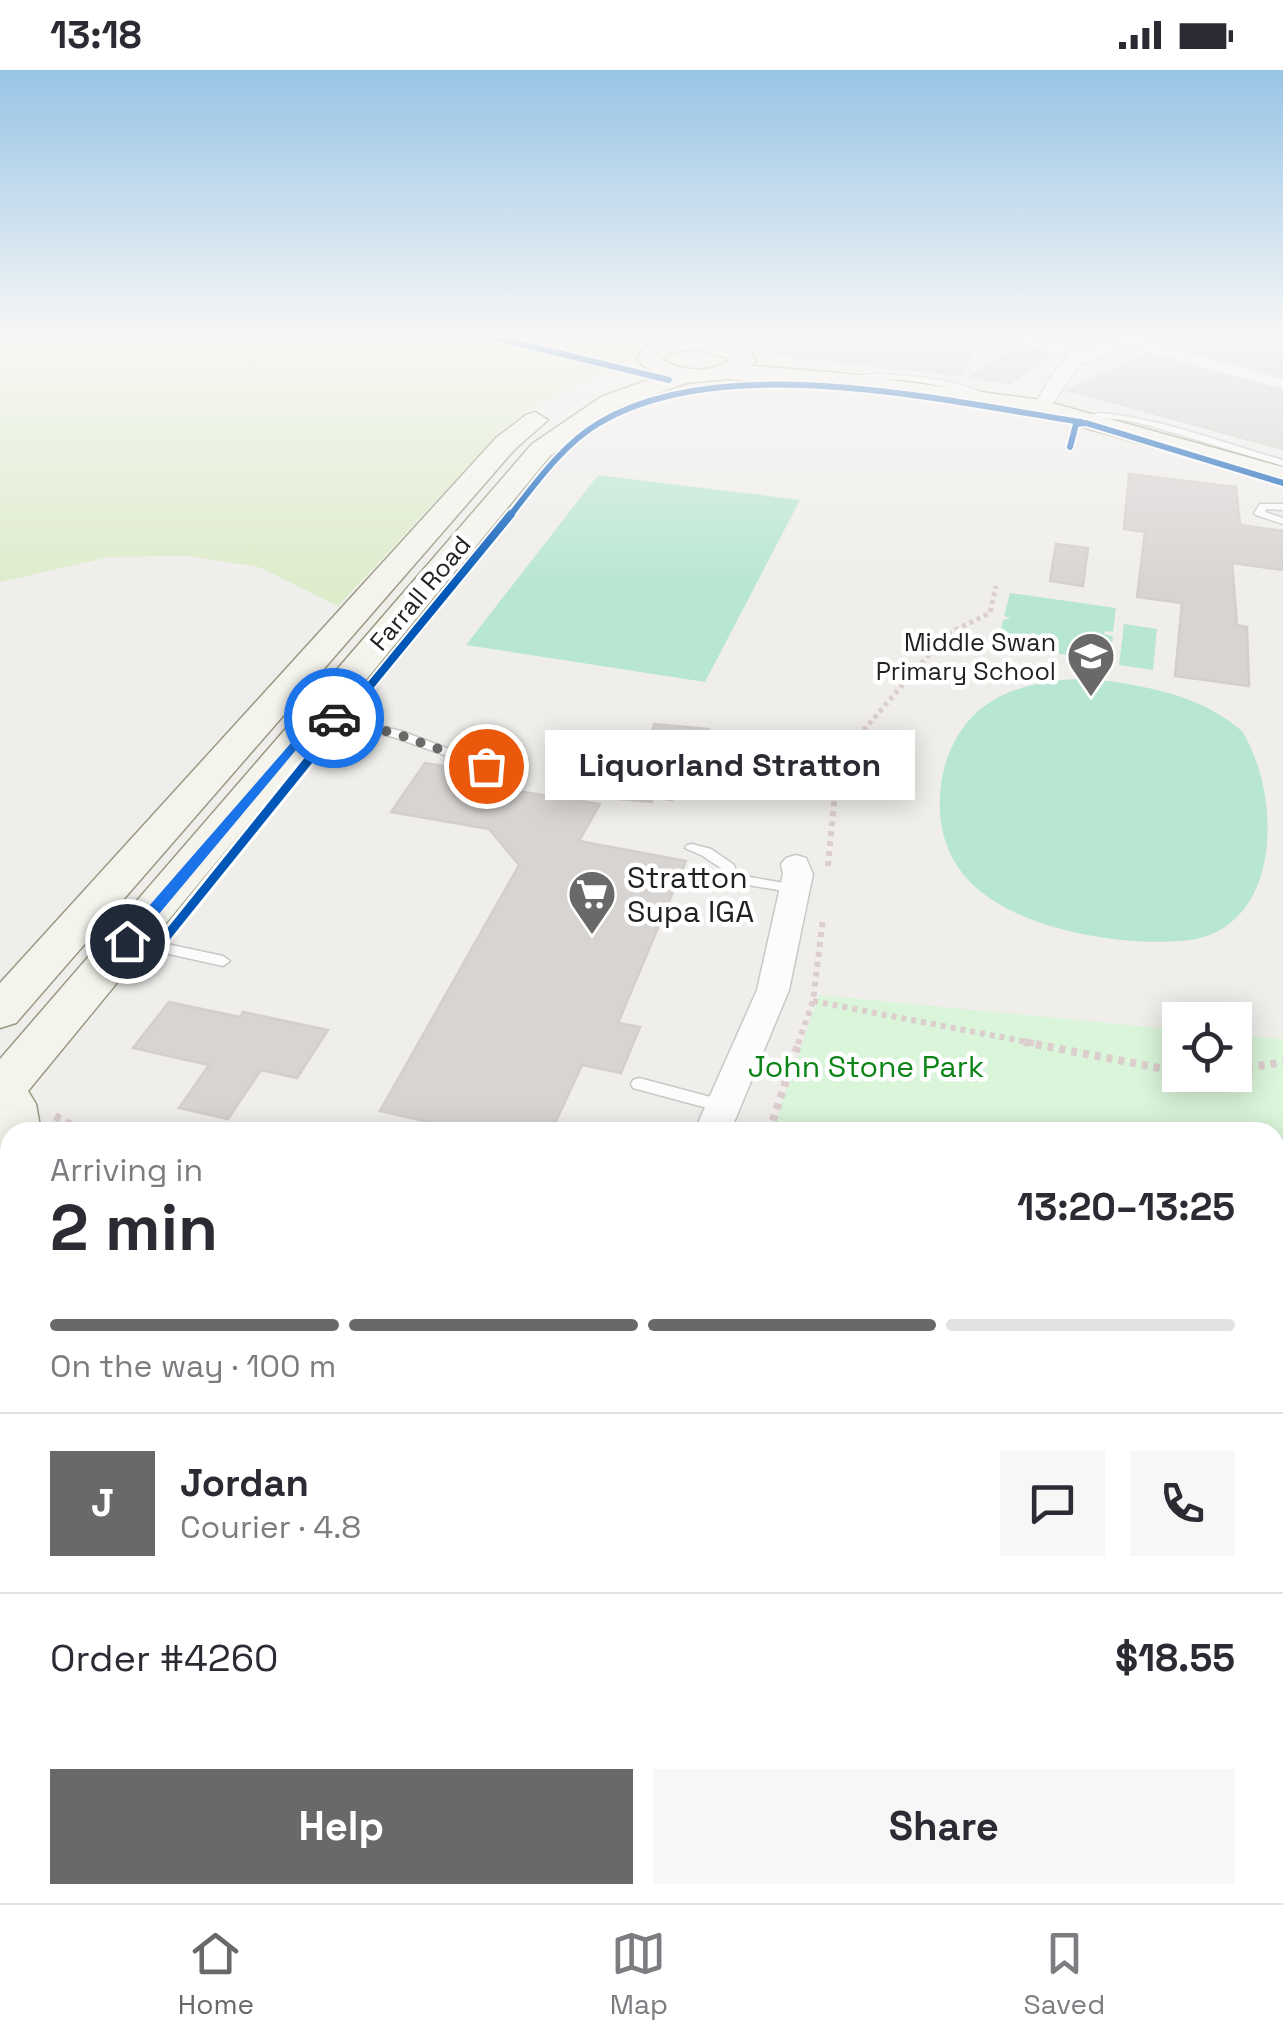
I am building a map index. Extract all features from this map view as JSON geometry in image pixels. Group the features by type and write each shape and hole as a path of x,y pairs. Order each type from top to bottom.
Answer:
{"main road":[{"name":"Farrall Road","path":"0,1012 506,444 536,420"},
{"name":"Farrall Road","path":"0,1092 541,450 585,420"},
{"path":"1094,420 1283,476"},
{"path":"0,1092 11,1104 14,1122"}],"street":[{"path":"717,1119 773,990 806,876"}],"lane":[{"path":"1130,420 1283,463"},
{"path":"1283,507 1262,506 1259,513 1283,521"},
{"path":"318,716 397,734 486,766"},
{"path":"692,848 728,866 725,876 806,876"},
{"path":"127,941 223,961"},
{"path":"639,1084 717,1119"}],"path":[{"path":"806,876 838,760 873,715 948,634 990,613 996,586"},
{"path":"772,1122 813,1002 823,914"},
{"path":"813,1002 1162,1069"},
{"path":"1252,1067 1283,1062"}],"green space":[{"path":"0,420 515,420 338,606 259,567 188,556 110,557 0,582"},
{"path":"598,475 800,500 705,682 466,645"},
{"path":"1010,593 1116,608 1113,632 1104,634 1113,636 1110,661 997,645 1003,620 1011,618 1004,616"},
{"path":"1124,624 1157,629 1153,670 1119,665"},
{"path":"1087,678 1169,693 1207,708 1242,731 1264,791 1268,825 1265,858 1256,889 1239,915 1215,933 1154,942 1063,930 1006,908 982,893 950,853 942,829 942,778 961,730 978,711 1009,692 1042,683"},
{"name":"John Stone Park","path":"819,995 1162,1028 1162,1092 1252,1092 1252,1036 1283,1039 1283,1122 775,1122"}],"building":[{"path":"1176,420 1283,420 1283,449"},
{"path":"1129,474 1236,487 1240,525 1283,531 1283,570 1232,563 1237,625 1247,627 1249,686 1175,676 1182,603 1137,597 1145,532 1124,529"},
{"path":"1056,544 1088,548 1083,586 1050,581"},
{"path":"654,724 709,729 707,738 712,739 702,794 674,791 672,800 653,798 652,802 606,798 624,736 651,737"},
{"path":"425,763 481,772 474,784 600,804 579,841 686,861 618,1023 640,1027 621,1073 582,1065 556,1122 429,1122 380,1111 519,865 489,829 391,812"},
{"path":"169,1002 328,1030 297,1078 261,1070 228,1119 179,1108 209,1065 133,1048"}],"cycle path":[{"path":"158,947 321,745 361,724 365,692 543,475 583,434 605,420"},
{"path":"1066,420 1081,422"},
{"path":"1070,447 1076,424 1086,423 1283,483"}],"way so far":[{"path":"334,718 397,734 486,766"}],"place":[{"name":"Middle Swan Primary School","path":"1091,698"},
{"name":"Liquorland Stratton","path":"486,766"},
{"name":"Stratton Supa IGA","path":"592,936"}],"route":[{"path":"127,941 318,716 334,718"}]}
